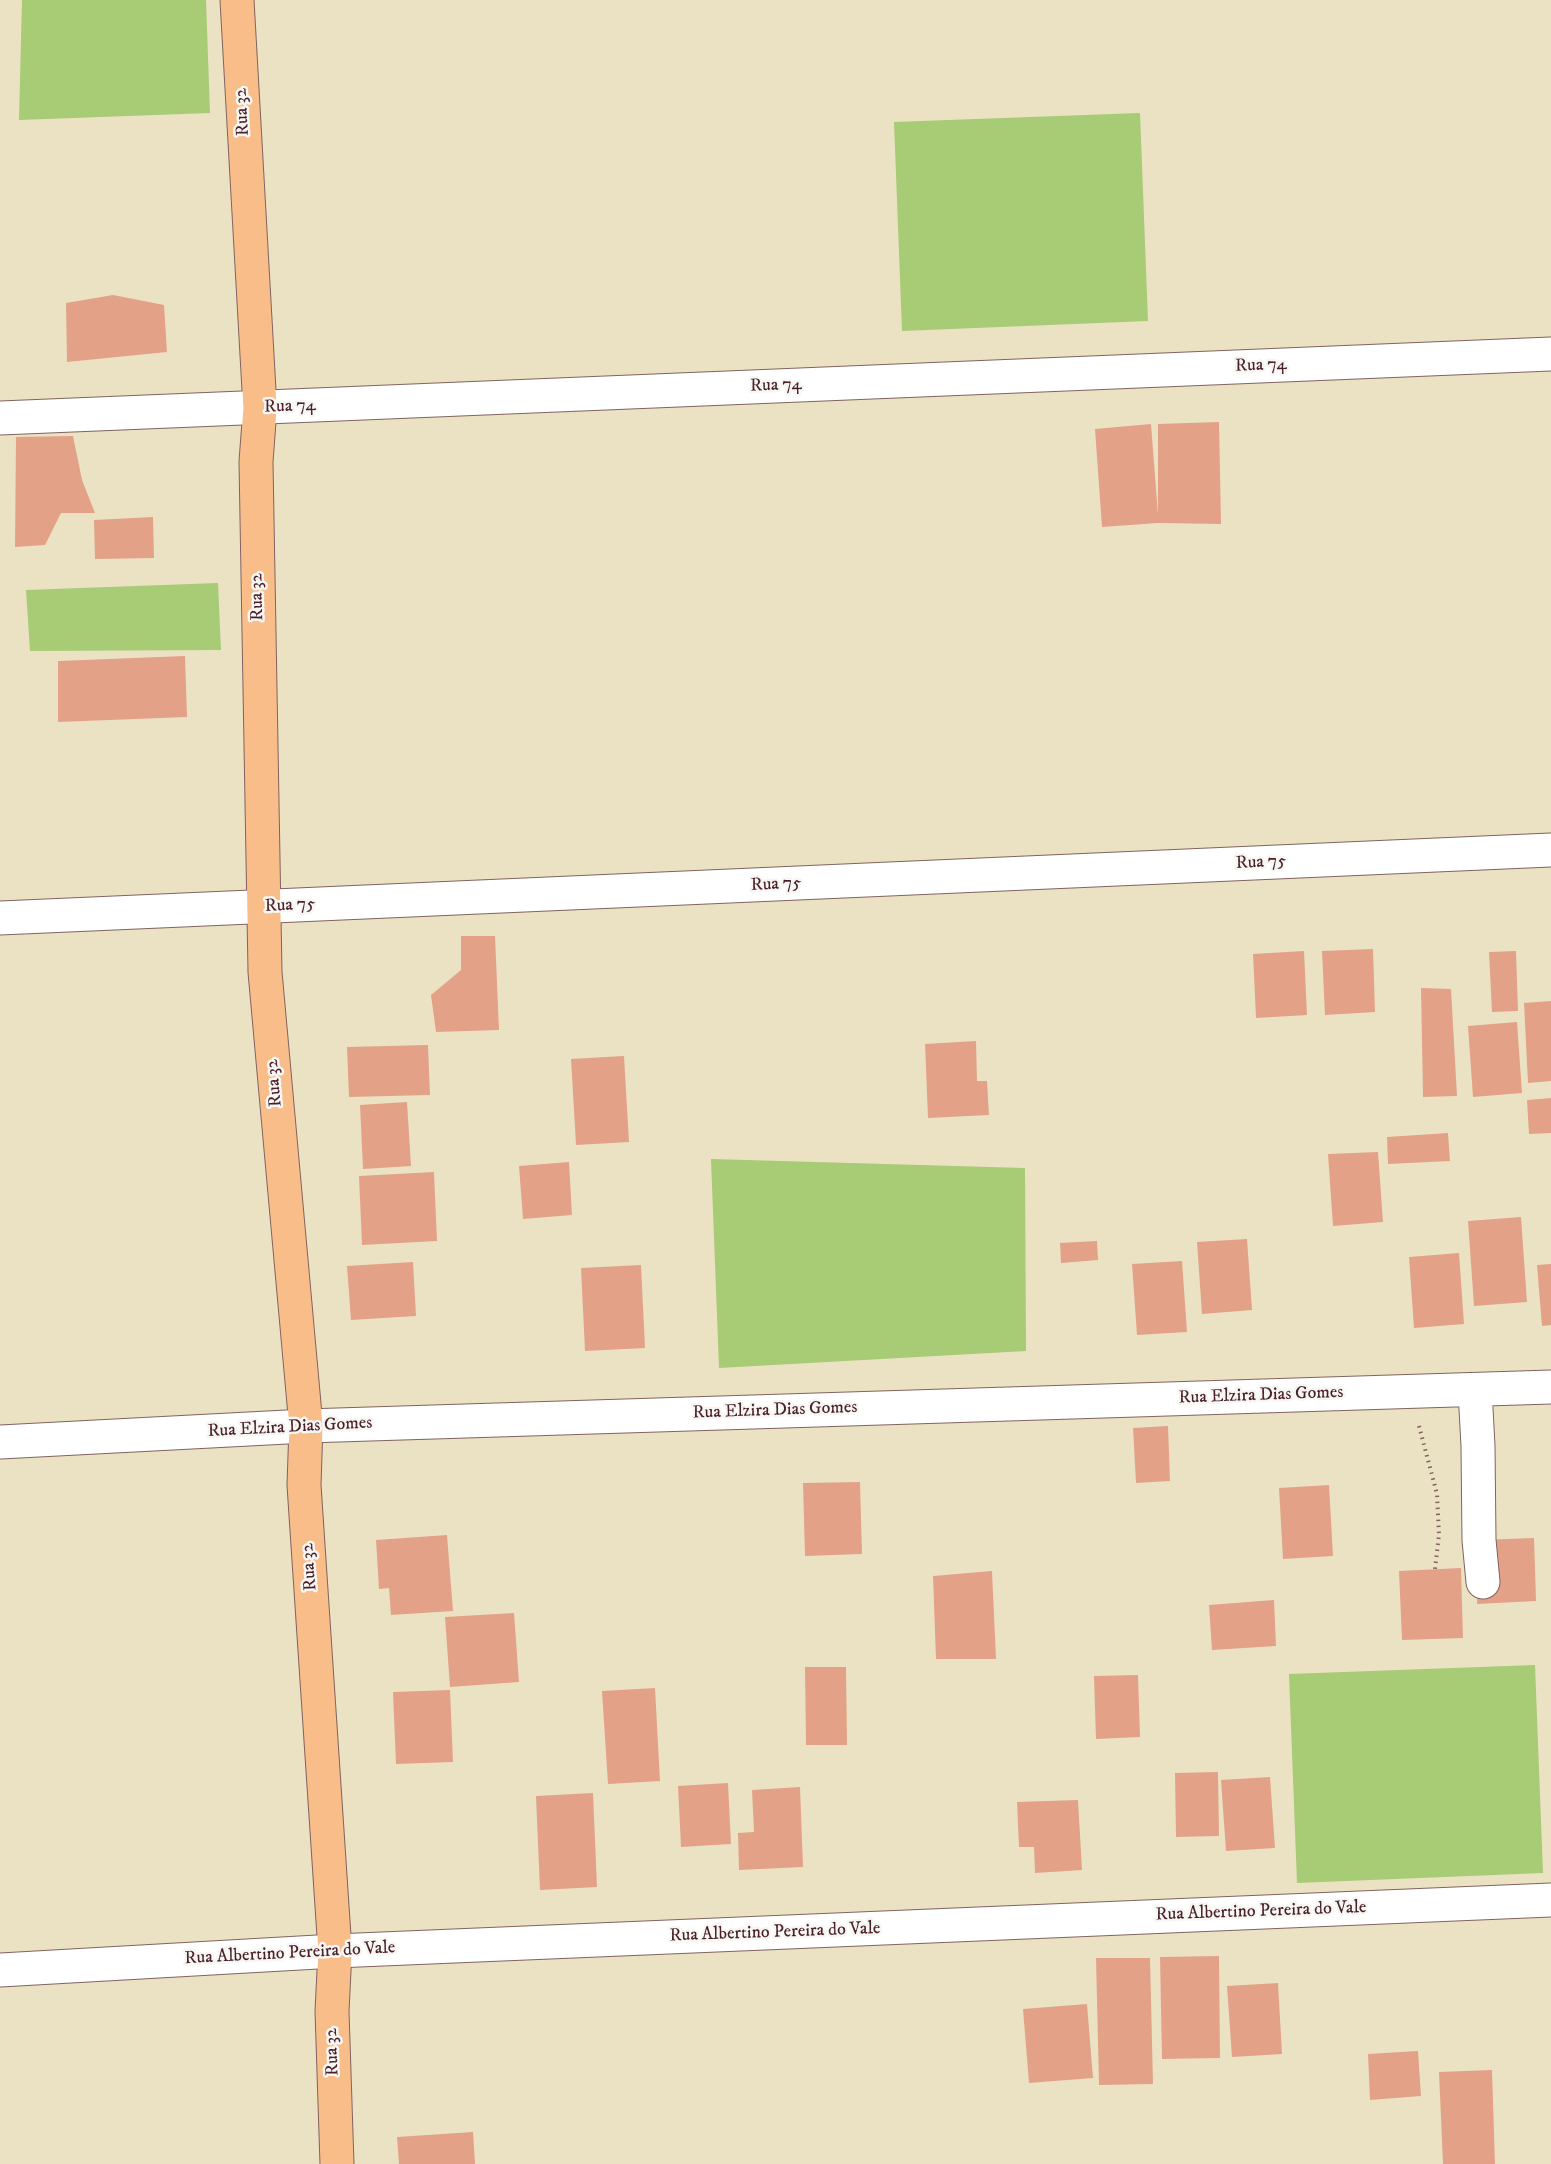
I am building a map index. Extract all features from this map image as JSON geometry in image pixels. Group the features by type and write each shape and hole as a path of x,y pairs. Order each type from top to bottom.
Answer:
{"main road":[{"name":"Rua 32","path":"237,0 260,408 256,462 265,972 306,1426 304,1485 335,1951 332,2011 337,2164"}],"street":[{"name":"Rua 74","path":"0,418 1551,354"},
{"name":"Rua 75","path":"0,918 1551,850"},
{"name":"Rua Elzira Dias Gomes","path":"0,1442 306,1426 1551,1387"},
{"path":"1475,1390 1479,1540 1483,1582"},
{"name":"Rua Albertino Pereira do Vale","path":"0,1970 335,1951 1551,1900"}],"path":[{"path":"1410,1391 1437,1494 1439,1535 1435,1569"}],"green space":[{"path":"22,0 206,0 210,113 19,120"},
{"path":"1140,113 1148,321 902,331 894,122"},
{"path":"218,583 221,650 30,651 26,590"},
{"path":"711,1159 1025,1168 1026,1351 719,1368"},
{"path":"1535,1665 1543,1873 1297,1883 1289,1674"}],"building":[{"path":"113,295 164,305 167,352 67,362 66,303"},
{"path":"1219,422 1221,524 1158,523 1102,527 1095,429 1151,424 1158,515 1158,424"},
{"path":"73,436 82,480 95,513 61,513 45,545 15,547 16,437"},
{"path":"153,517 154,558 95,559 94,520"},
{"path":"185,656 187,717 58,722 58,661"},
{"path":"461,936 495,936 499,1030 436,1032 431,995 461,970"},
{"path":"1373,949 1375,1012 1325,1015 1322,951"},
{"path":"1304,951 1307,1015 1256,1018 1253,954"},
{"path":"1516,951 1518,1011 1492,1012 1489,952"},
{"path":"1421,988 1451,989 1457,1096 1423,1097"},
{"path":"1551,1001 1551,1081 1528,1083 1524,1003"},
{"path":"1517,1022 1522,1093 1473,1097 1468,1026"},
{"path":"976,1041 977,1081 987,1081 989,1115 928,1118 925,1044"},
{"path":"428,1045 430,1095 349,1097 347,1047"},
{"path":"624,1056 629,1142 576,1145 571,1059"},
{"path":"1551,1098 1551,1133 1529,1134 1527,1100"},
{"path":"407,1102 411,1166 363,1169 360,1105"},
{"path":"1448,1133 1450,1161 1388,1164 1387,1137"},
{"path":"1378,1152 1383,1222 1333,1226 1328,1154"},
{"path":"569,1162 572,1215 523,1219 519,1166"},
{"path":"434,1172 437,1241 362,1245 359,1176"},
{"path":"1521,1217 1527,1302 1474,1306 1468,1221"},
{"path":"1247,1239 1252,1310 1202,1314 1197,1242"},
{"path":"1097,1241 1098,1260 1061,1263 1060,1243"},
{"path":"1459,1253 1464,1324 1414,1328 1409,1257"},
{"path":"1182,1261 1187,1332 1137,1335 1132,1264"},
{"path":"413,1262 416,1316 351,1320 347,1266"},
{"path":"1551,1264 1551,1325 1542,1326 1537,1265"},
{"path":"641,1265 645,1348 585,1351 581,1268"},
{"path":"1168,1426 1170,1481 1136,1483 1133,1428"},
{"path":"860,1482 862,1554 805,1556 803,1483"},
{"path":"1329,1485 1333,1556 1283,1559 1279,1488"},
{"path":"447,1535 453,1611 391,1615 389,1588 379,1589 376,1540"},
{"path":"1534,1538 1536,1601 1477,1604 1479,1540"},
{"path":"1461,1568 1463,1638 1402,1640 1399,1571"},
{"path":"992,1571 996,1659 936,1659 933,1576"},
{"path":"1274,1600 1276,1646 1212,1650 1209,1605"},
{"path":"514,1613 519,1682 450,1687 445,1617"},
{"path":"805,1667 846,1667 847,1745 806,1745"},
{"path":"1138,1675 1140,1737 1096,1739 1094,1676"},
{"path":"655,1688 660,1781 608,1784 602,1691"},
{"path":"450,1690 453,1762 396,1764 393,1692"},
{"path":"1218,1772 1219,1836 1176,1837 1175,1773"},
{"path":"1270,1777 1275,1848 1226,1851 1221,1780"},
{"path":"728,1783 731,1844 681,1847 678,1786"},
{"path":"800,1787 803,1867 739,1870 738,1833 754,1832 752,1790"},
{"path":"593,1793 597,1887 540,1890 536,1796"},
{"path":"1078,1800 1082,1870 1035,1873 1034,1847 1019,1847 1017,1802"},
{"path":"1219,1956 1220,2058 1162,2059 1160,1957"},
{"path":"1096,1958 1150,1958 1153,2084 1099,2085"},
{"path":"1278,1983 1282,2054 1232,2057 1227,1986"},
{"path":"1087,2004 1093,2078 1029,2083 1023,2009"},
{"path":"1418,2051 1421,2096 1370,2100 1368,2054"},
{"path":"1492,2070 1495,2164 1443,2164 1439,2072"},
{"path":"473,2132 475,2164 399,2164 397,2137"}]}
